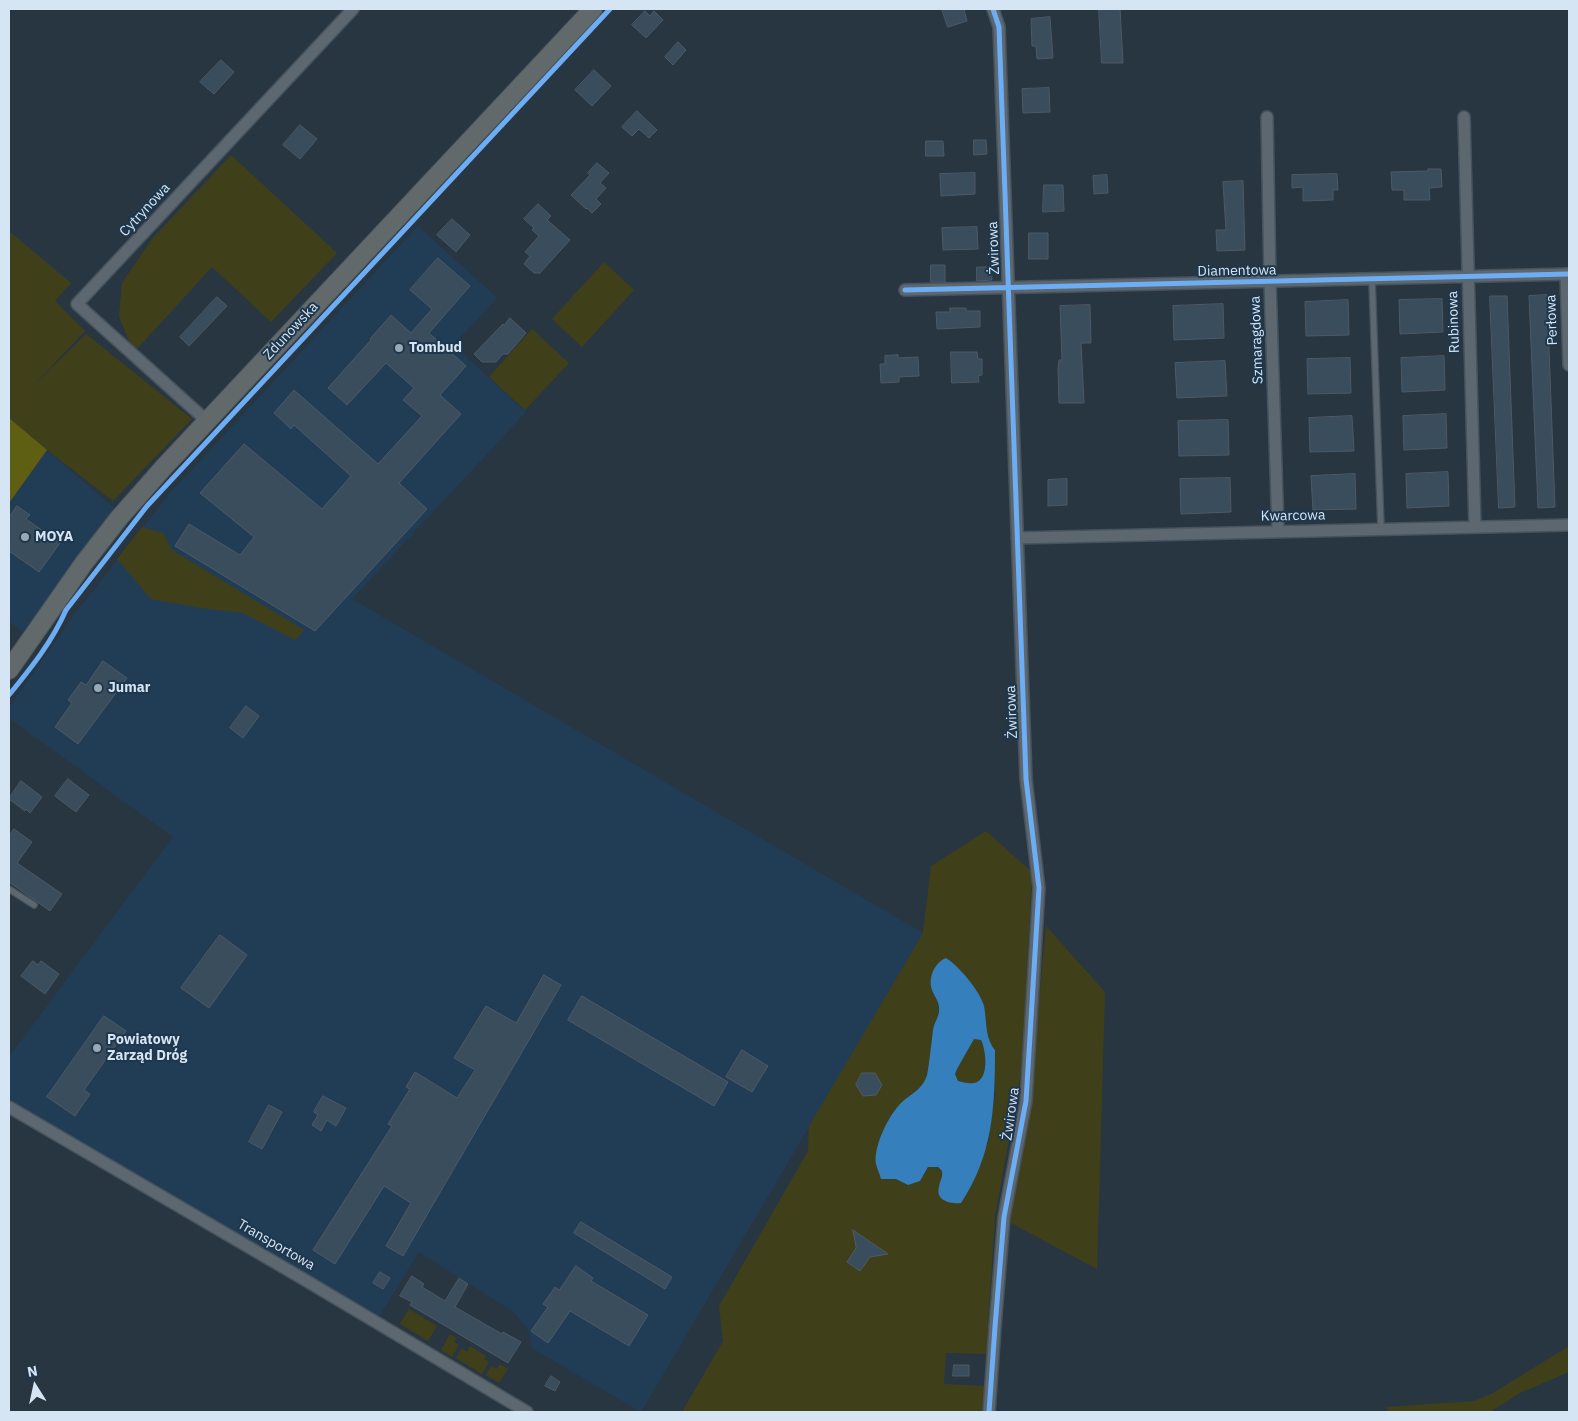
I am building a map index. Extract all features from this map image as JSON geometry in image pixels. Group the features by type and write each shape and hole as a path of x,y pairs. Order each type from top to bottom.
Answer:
{"main road":[{"name":"Zdunowska","path":"9,670 84,563 119,518 207,421 592,9"}],"street":[{"name":"Cytrynowa","path":"207,421 77,304 353,9"},
{"name":"Żwirowa","path":"989,1412 994,1327 1004,1217 1026,1101 1039,888 1026,779 998,27 993,9"},
{"name":"Szmaragdowa","path":"1268,117 1270,282 1278,531"},
{"name":"Rubinowa","path":"1464,117 1475,527"},
{"name":"Diamentowa","path":"905,290 1468,278 1567,274"},
{"name":"Perłowa","path":"1567,274 1569,365"},
{"name":"Kwarcowa","path":"1017,538 1569,525"},
{"name":"Transportowa","path":"9,1107 298,1275 527,1412"}],"lane":[{"path":"1372,280 1381,529"},
{"path":"9,889 34,905"}],"shaded area":[{"path":"231,155 337,253 271,322 212,267 136,350 131,346 119,316 122,283 152,239"},
{"path":"418,226 497,298 453,345 526,412 352,599 923,933 641,1412 532,1348 529,1331 514,1312 419,1252 378,1318 9,1100 9,1057 173,837 9,718 9,708 74,615 171,492"},
{"path":"9,231 71,283 55,301 85,331 32,387 86,334 192,419 113,501 47,450 9,503"},
{"path":"604,262 634,290 582,347 552,319"},
{"path":"532,329 569,363 525,410 489,377"},
{"path":"9,418 47,450 9,503"},
{"path":"47,450 114,508 23,632 9,622 9,503"},
{"path":"142,527 163,533 172,550 304,630 295,640 243,613 151,599 117,559"},
{"path":"986,831 1032,872 1022,1067 995,1217 986,1354 946,1353 944,1384 984,1386 983,1412 682,1412 723,1341 719,1306 808,1151 809,1126 923,933 931,866","holes":["951,961 968,978 978,994 988,1039 995,1051 995,1095 988,1144 939,1185 943,1178 942,1171 932,1167 928,1167 925,1174 908,1185 896,1179 876,1154 892,1113 902,1102 922,1087 926,1078 931,1054 933,1028 939,1012 938,1001 932,990","875,1073 882,1085 876,1095 863,1096 862,1074"]},
{"path":"1046,926 1105,992 1097,1269 1009,1222 1030,1100"},
{"path":"974,1039 981,1040 985,1057 985,1071 979,1081 974,1083 958,1081 955,1074"},
{"path":"409,1309 437,1326 428,1341 400,1324"},
{"path":"450,1334 456,1338 454,1342 459,1345 452,1357 441,1350"},
{"path":"470,1346 486,1356 484,1359 489,1362 482,1374 456,1358 462,1348 467,1352"},
{"path":"1569,1346 1569,1372 1520,1393 1490,1412 1389,1412 1386,1407 1474,1401 1493,1393"},
{"path":"500,1364 508,1369 499,1383 486,1375 491,1366 497,1369"}],"water":[{"path":"946,958 957,967 978,993 984,1006 989,1040 995,1050 993,1111 986,1149 972,1185 961,1203 945,1201 939,1196 942,1171 938,1167 928,1167 920,1181 908,1185 896,1179 881,1179 876,1164 879,1140 887,1122 897,1107 920,1087 927,1075 933,1030 939,1012 939,1005 932,990 931,981 935,967","holes":["974,1039 981,1040 985,1057 983,1076 974,1083 958,1081 955,1074 957,1069"]}],"building":[{"path":"942,9 964,9 967,21 948,27"},
{"path":"1099,9 1120,9 1123,63 1102,63"},
{"path":"645,11 650,16 654,11 663,20 646,38 632,25"},
{"path":"1050,17 1053,58 1037,59 1036,46 1032,46 1031,19"},
{"path":"678,42 686,50 673,65 665,57"},
{"path":"221,60 234,72 214,94 200,82"},
{"path":"594,70 611,86 592,106 575,90"},
{"path":"1049,88 1050,112 1023,113 1022,89"},
{"path":"637,111 657,130 649,138 639,129 632,136 622,127"},
{"path":"300,125 317,139 300,159 283,145"},
{"path":"974,140 986,140 987,154 974,155"},
{"path":"926,141 943,141 944,156 926,156"},
{"path":"597,163 609,173 600,183 606,188 596,199 601,204 592,213 571,195 590,175 588,173"},
{"path":"1428,169 1441,169 1442,187 1429,188 1430,200 1404,200 1404,190 1392,190 1391,172 1428,171"},
{"path":"975,173 975,194 941,196 940,174"},
{"path":"1337,174 1338,190 1333,190 1333,200 1303,201 1303,187 1292,188 1292,175"},
{"path":"1107,175 1108,193 1094,194 1093,176"},
{"path":"1243,181 1245,250 1217,251 1216,230 1226,230 1223,182"},
{"path":"1044,185 1063,185 1064,211 1043,212"},
{"path":"538,204 551,216 547,220 570,240 540,273 534,273 524,264 530,256 525,252 539,236 532,230 534,228 524,219"},
{"path":"452,219 470,235 456,252 437,235"},
{"path":"977,227 978,249 943,250 942,228"},
{"path":"1029,233 1048,233 1048,259 1029,259"},
{"path":"438,258 470,286 429,333 466,366 440,395 461,414 399,483 427,509 315,631 175,546 189,524 240,555 254,537 200,493 244,444 322,509 351,476 294,425 291,429 274,413 294,390 378,464 422,416 403,400 414,388 386,363 347,405 328,388 391,315 411,333 432,309 410,290"},
{"path":"931,265 945,265 945,282 931,282"},
{"path":"977,267 991,267 992,280 977,281"},
{"path":"1547,295 1555,507 1538,508 1529,296"},
{"path":"1490,296 1507,296 1515,507 1499,508"},
{"path":"217,297 227,306 189,346 180,337"},
{"path":"1442,299 1443,332 1400,334 1399,300"},
{"path":"1348,300 1349,335 1306,336 1305,302"},
{"path":"1223,304 1224,338 1174,340 1173,306"},
{"path":"1090,305 1091,343 1081,343 1084,403 1059,403 1058,369 1059,360 1062,360 1060,306"},
{"path":"950,308 966,308 966,311 980,311 980,327 937,329 936,312 950,312"},
{"path":"510,318 526,333 508,354 503,354 496,362 482,362 474,354"},
{"path":"951,352 977,352 978,359 982,359 982,375 978,376 979,382 952,383"},
{"path":"898,355 898,358 918,357 919,376 899,377 899,382 881,383 880,364 885,364 885,356"},
{"path":"1444,356 1445,390 1402,392 1401,358"},
{"path":"1350,358 1351,393 1308,394 1307,359"},
{"path":"1225,361 1227,396 1177,398 1175,363"},
{"path":"1446,414 1447,448 1404,450 1403,416"},
{"path":"1352,416 1354,451 1310,452 1309,418"},
{"path":"1228,420 1229,455 1179,456 1178,421"},
{"path":"1448,472 1449,506 1407,508 1406,474"},
{"path":"1355,474 1356,509 1313,510 1311,476"},
{"path":"1230,478 1231,512 1181,514 1180,479"},
{"path":"1067,479 1067,505 1048,506 1048,480"},
{"path":"17,506 30,515 26,519 60,543 39,572 9,551 9,518"},
{"path":"103,661 127,678 78,744 55,727 72,703 68,700 81,682 86,685"},
{"path":"246,706 259,716 243,738 230,728"},
{"path":"68,779 89,795 76,812 55,796"},
{"path":"21,781 42,797 30,813 9,799"},
{"path":"14,829 32,842 17,863 62,894 50,911 9,882 9,837"},
{"path":"220,935 247,955 209,1008 181,988"},
{"path":"33,961 38,965 41,961 59,974 45,994 21,976"},
{"path":"544,975 561,985 403,1256 386,1246 411,1203 384,1186 335,1264 313,1250 392,1126 388,1124 410,1089 406,1087 415,1072 457,1098 475,1070 454,1058 486,1006 516,1023"},
{"path":"582,996 728,1082 714,1106 568,1020"},
{"path":"104,1016 126,1031 84,1090 90,1094 75,1116 47,1097"},
{"path":"742,1050 768,1066 752,1092 726,1077"},
{"path":"862,1073 875,1073 882,1085 876,1095 863,1096 856,1085"},
{"path":"323,1096 346,1108 336,1126 327,1120 321,1131 312,1125 318,1115 314,1112"},
{"path":"269,1105 282,1112 262,1149 249,1142"},
{"path":"581,1222 672,1277 665,1289 574,1233"},
{"path":"853,1230 888,1254 870,1257 860,1271 847,1262 856,1248"},
{"path":"576,1266 593,1278 591,1281 648,1315 629,1346 570,1311 548,1343 531,1331 548,1307 543,1304 555,1287 559,1290"},
{"path":"380,1272 390,1278 383,1289 373,1283"},
{"path":"412,1276 424,1284 422,1287 445,1301 459,1278 468,1284 455,1307 502,1334 503,1332 521,1342 508,1363 410,1305 412,1302 400,1296"},
{"path":"954,1365 969,1365 969,1376 953,1376"},
{"path":"551,1376 560,1382 555,1391 545,1386"}],"cycle path":[{"path":"9,695 48,644 66,610 147,506 610,9"},
{"path":"989,1412 1004,1217 1026,1101 1039,888 1026,779 999,27 993,9"},
{"path":"905,290 1569,274"}],"place":[{"name":"Tombud","path":"399,348"},
{"name":"MOYA","path":"25,537"},
{"name":"Jumar","path":"98,688"},
{"name":"Powiatowy Zarząd Dróg","path":"97,1048"}]}
